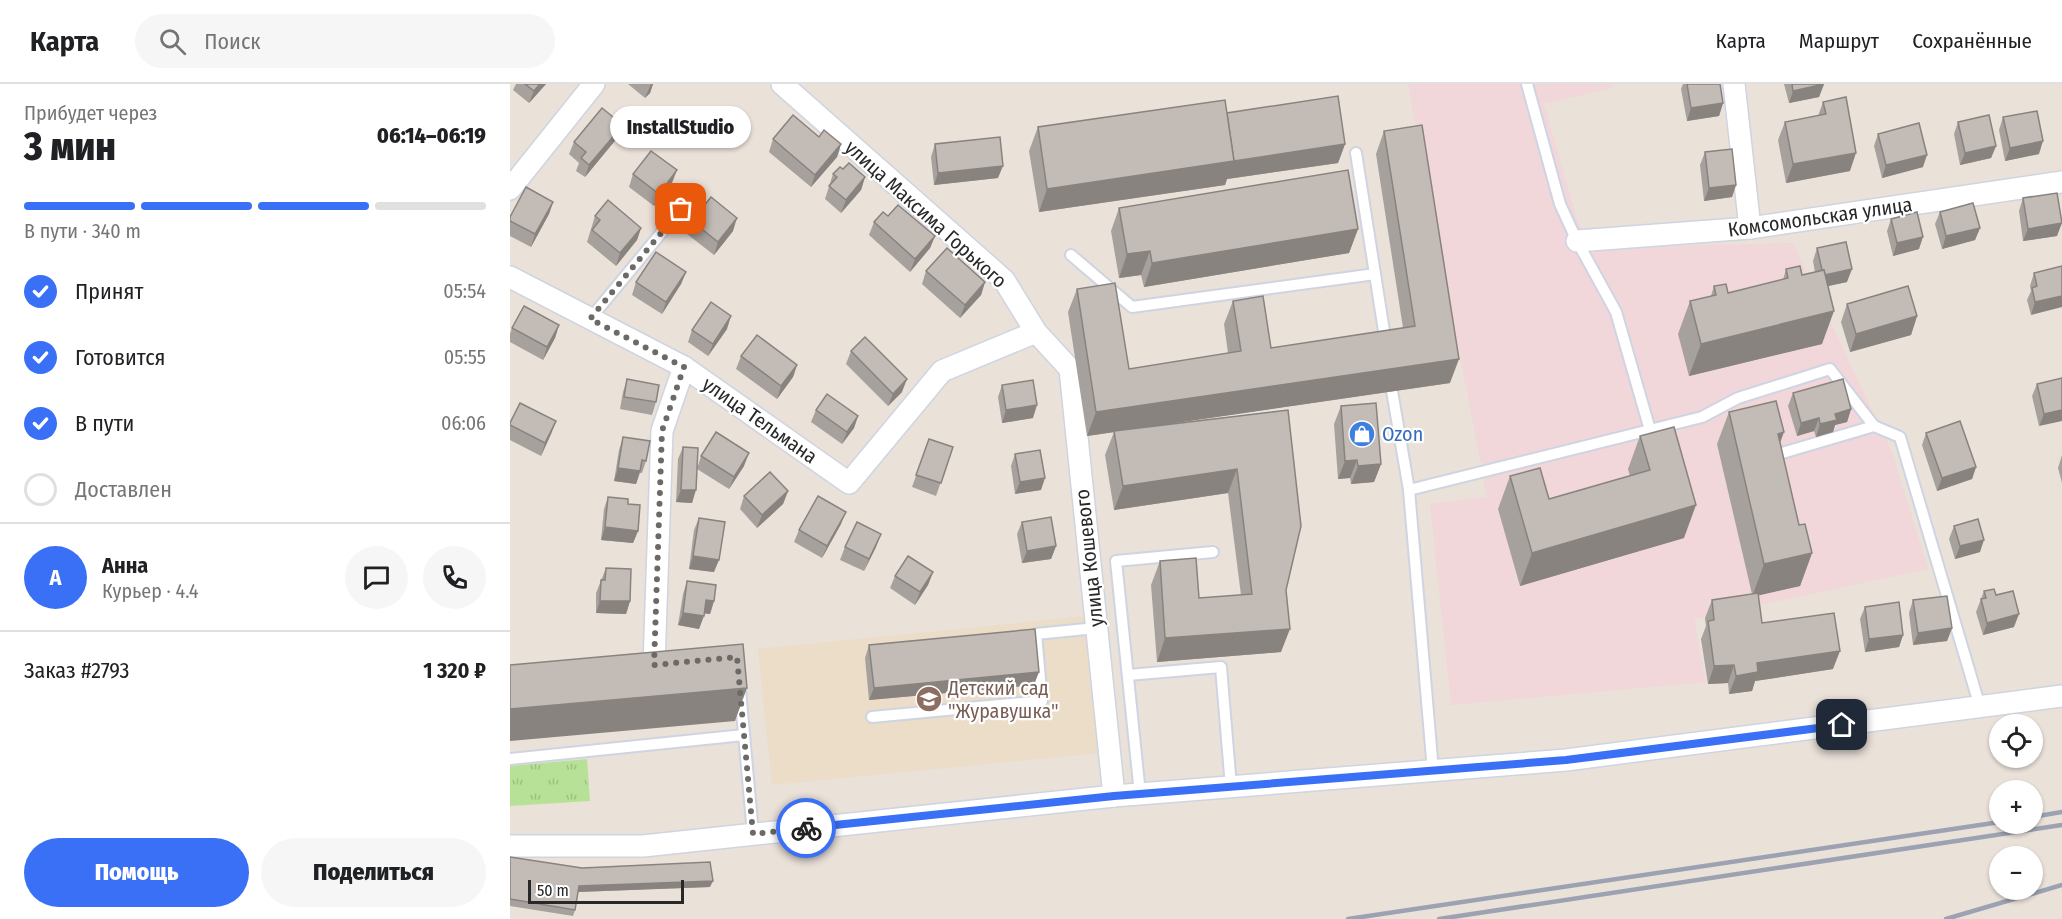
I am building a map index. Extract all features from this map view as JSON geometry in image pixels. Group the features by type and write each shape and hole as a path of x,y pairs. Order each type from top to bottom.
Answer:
{"street":[{"path":"510,189 594,84"},
{"name":"улица Максима Горького","path":"782,84 1004,280 1036,332"},
{"path":"1734,84 1750,228"},
{"name":"Комсомольская улица","path":"1577,242 1750,228 2062,182"},
{"name":"улица Тельмана","path":"510,277 684,367 849,483 942,371 1036,332"},
{"name":"улица Кошевого","path":"1036,332 1070,369 1114,796"},
{"path":"653,665 662,431 684,367"},
{"path":"510,846 643,846 1114,796 1566,760 2062,696"}],"lane":[{"path":"1527,84 1560,204 1577,242 1616,312 1650,430"},
{"path":"1356,153 1387,353"},
{"path":"590,319 681,209"},
{"path":"1071,255 1132,307 1375,274"},
{"path":"1409,490 1702,417 1738,398 1764,395 1830,369 1874,426 1900,437 1980,707"},
{"path":"1392,391 1409,490 1433,771"},
{"path":"1779,454 1874,426"},
{"path":"1140,794 1116,561 1213,552"},
{"path":"872,717 1042,701 1036,634 1096,628"},
{"path":"1128,675 1221,667 1231,787"},
{"path":"739,680 753,834"},
{"path":"510,759 744,735"}],"shaded area":[{"path":"1408,84 1612,84 1612,88 1544,104 1577,219 1591,248 1793,243 1892,452 1928,569 1694,619 1706,682 1451,705 1430,504 1487,497"},
{"name":"Детский сад \"Журавушка\"","path":"1087,616 1100,753 772,785 758,649"}],"green space":[{"path":"587,759 590,801 510,806 510,766"}],"building":[{"path":"525,84 540,84 534,91"},
{"path":"1687,84 1720,84 1723,103 1691,108"},
{"path":"1792,84 1824,84 1793,91"},
{"path":"1338,96 1345,144 1234,161 1227,113"},
{"path":"1846,97 1856,153 1793,164 1785,122 1826,114 1823,102"},
{"path":"1225,100 1234,161 1047,189 1038,127"},
{"path":"602,108 623,125 589,165 581,158 586,152 574,142"},
{"path":"2037,111 2043,141 2010,148 2003,117"},
{"path":"793,115 819,137 824,130 841,144 815,175 773,139"},
{"path":"1989,115 1996,146 1965,153 1958,122"},
{"path":"1919,123 1927,155 1886,165 1878,134"},
{"path":"1422,125 1459,359 1096,412 1077,289 1115,283 1129,369 1241,351 1233,301 1263,296 1271,348 1415,326 1384,131"},
{"path":"1000,137 1003,166 938,173 935,144"},
{"path":"1732,149 1736,185 1709,188 1705,152"},
{"path":"651,151 677,170 659,194 633,174"},
{"path":"849,163 865,177 846,200 829,186 837,177 833,174 840,167 843,169"},
{"path":"1348,170 1358,229 1152,263 1150,251 1127,254 1119,208"},
{"path":"526,187 553,202 535,234 510,221"},
{"path":"2057,193 2062,223 2028,229 2023,198"},
{"path":"711,197 737,218 718,242 692,221"},
{"path":"608,200 641,228 620,253 592,230 600,220 595,216"},
{"path":"1973,203 1980,228 1946,236 1940,212"},
{"path":"898,205 935,236 915,259 874,222 883,212 888,216"},
{"path":"1917,212 1923,237 1897,243 1891,219"},
{"path":"1846,242 1852,269 1825,275 1817,248"},
{"path":"947,248 985,282 965,305 926,271"},
{"path":"656,252 686,272 666,302 636,282"},
{"path":"1800,266 1802,275 1824,270 1834,311 1701,344 1690,301 1716,295 1714,286 1726,284 1728,293 1788,278 1786,269"},
{"path":"2062,266 2062,296 2035,302 2032,288 2037,286 2034,273"},
{"path":"1908,286 1917,316 1856,334 1847,304"},
{"path":"711,302 731,316 713,344 692,330"},
{"path":"524,306 559,325 547,347 512,328"},
{"path":"757,335 797,365 781,386 741,356"},
{"path":"865,337 907,379 893,394 851,351"},
{"path":"2062,378 2062,410 2044,414 2037,384"},
{"path":"627,379 659,385 656,402 624,397"},
{"path":"1843,379 1851,409 1835,414 1837,420 1820,424 1819,418 1801,423 1793,393"},
{"path":"1033,380 1037,405 1006,410 1002,385"},
{"path":"827,394 858,416 847,432 816,410"},
{"path":"1776,401 1784,432 1778,434 1799,525 1805,524 1812,553 1764,564 1729,412"},
{"path":"520,403 556,421 545,443 510,425"},
{"path":"1376,403 1381,464 1358,466 1357,460 1345,461 1341,406"},
{"path":"1288,410 1301,526 1286,590 1290,629 1165,638 1160,561 1196,558 1199,598 1252,594 1237,469 1123,486 1114,431"},
{"path":"1960,421 1976,467 1942,478 1926,433"},
{"path":"1674,427 1696,505 1532,553 1510,476 1540,468 1549,499 1650,470 1640,436"},
{"path":"716,432 749,453 734,477 701,456"},
{"path":"623,437 650,441 646,461 642,460 640,471 618,468"},
{"path":"929,439 953,447 941,483 916,475"},
{"path":"683,447 698,448 696,490 681,490"},
{"path":"1040,450 1045,478 1020,482 1015,454"},
{"path":"770,472 788,491 762,515 744,496"},
{"path":"818,496 846,512 827,546 799,530"},
{"path":"608,497 628,499 628,504 640,505 638,531 605,527"},
{"path":"1051,517 1056,546 1027,551 1022,522"},
{"path":"699,518 725,522 719,560 693,556"},
{"path":"1978,519 1984,540 1960,546 1954,526"},
{"path":"857,522 881,534 869,559 845,547"},
{"path":"908,556 933,572 920,592 895,576"},
{"path":"606,568 631,569 630,601 600,601 601,580 605,580"},
{"path":"687,581 716,585 714,601 706,600 704,616 683,613"},
{"path":"1994,589 1996,595 2013,591 2019,614 1987,623 1981,599 1986,598 1984,591"},
{"path":"1758,593 1762,623 1834,613 1840,651 1757,663 1758,672 1736,676 1734,665 1714,666 1708,621 1714,620 1712,600"},
{"path":"1947,596 1952,628 1918,633 1913,600"},
{"path":"1899,602 1903,635 1869,639 1865,607"},
{"path":"1035,629 1039,672 874,688 869,645"},
{"path":"743,644 747,688 510,709 510,665"},
{"path":"510,857 582,868 710,862 713,881 579,886 575,910 510,899"}],"railway":[{"path":"2043,815 2062,812"},
{"path":"1348,919 1989,824"},
{"path":"1439,919 2062,825"},
{"path":"1946,919 2062,885"}],"way so far":[{"path":"681,209 590,319 684,367 662,431 654,665 737,657 753,834 806,828"}],"place":[{"name":"InstallStudio","path":"681,209"},
{"name":"Ozon","path":"1362,434"},
{"name":"Детский сад \"Журавушка\"","path":"929,699"}],"route":[{"path":"806,828 1114,796 1566,760 1842,725"}]}
